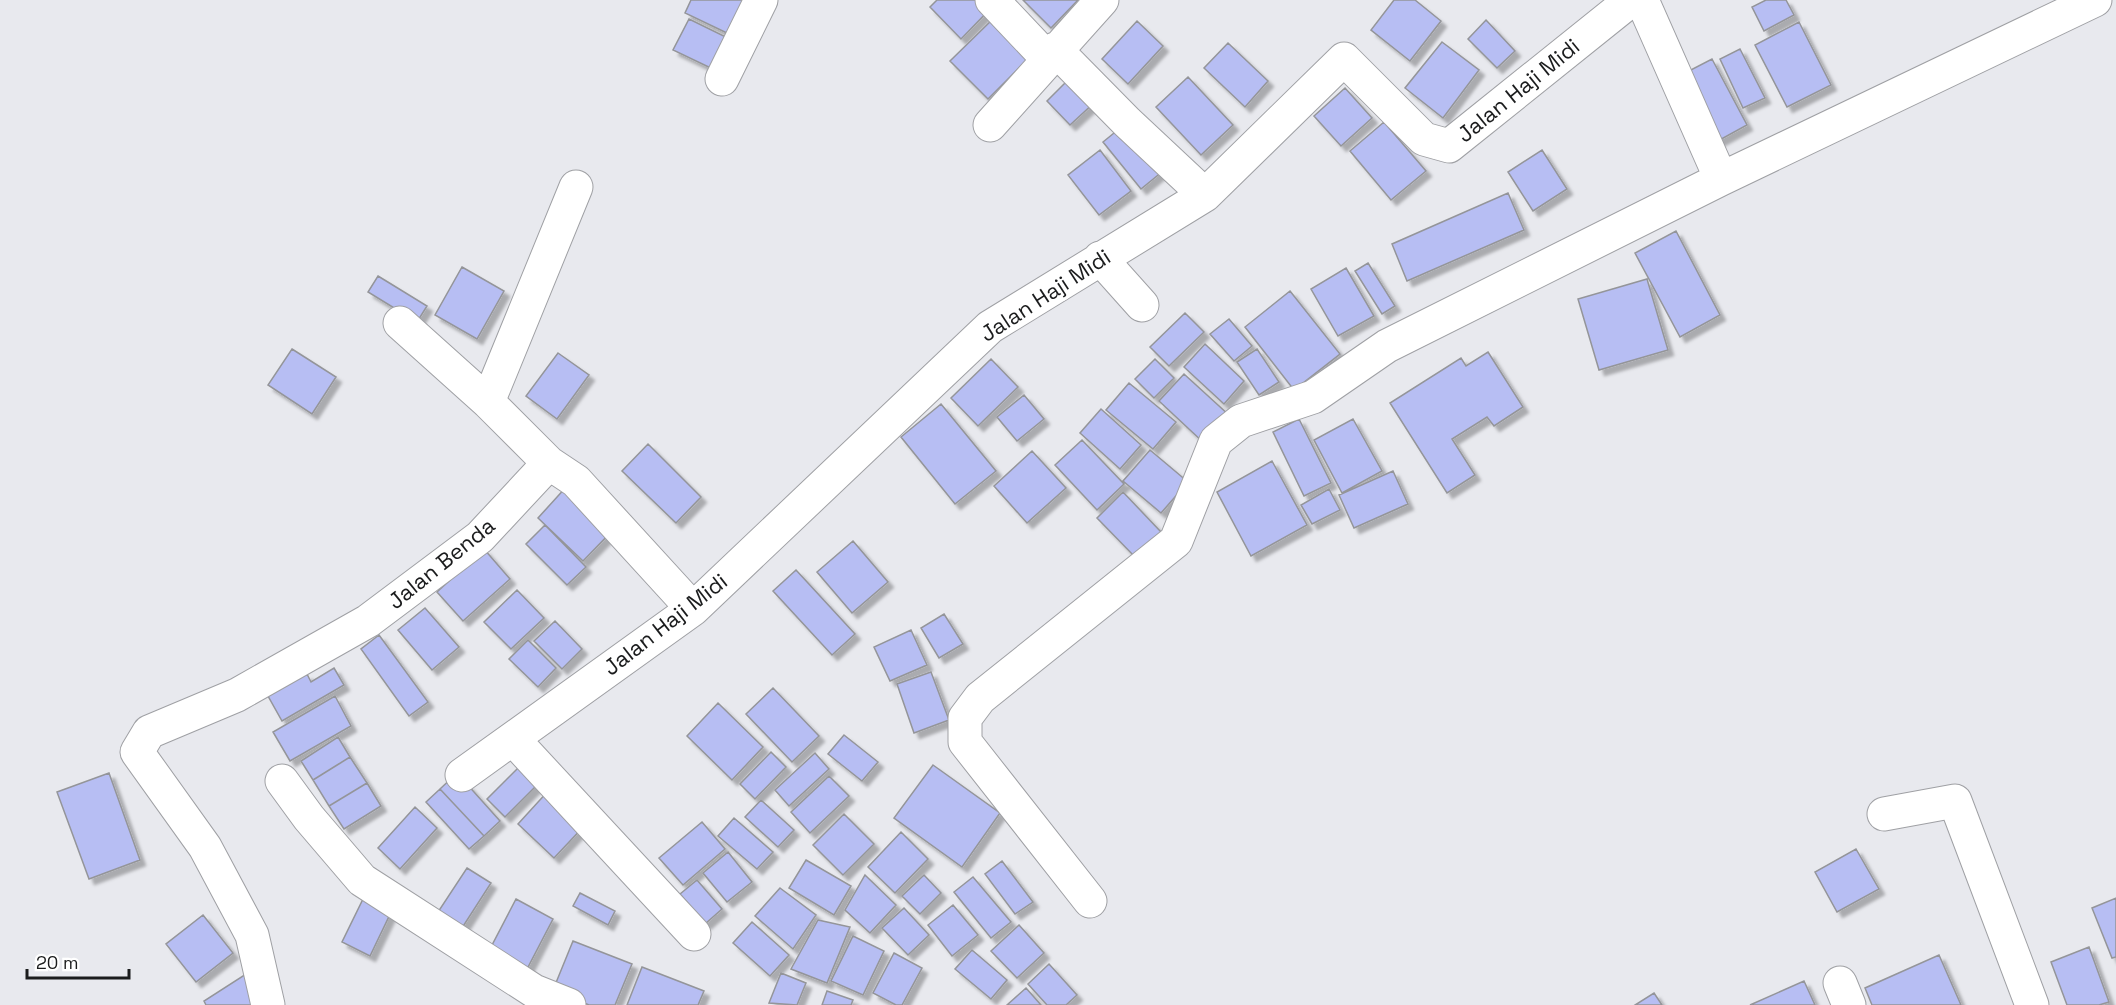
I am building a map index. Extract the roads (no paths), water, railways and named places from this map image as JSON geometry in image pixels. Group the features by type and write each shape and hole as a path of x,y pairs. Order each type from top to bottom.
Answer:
{"street":[{"path":"722,79 761,0"},
{"path":"992,0 1205,195"},
{"path":"990,125 1051,54 1102,0"},
{"name":"Jalan Haji Midi","path":"462,775 693,609 990,327 1205,195 1344,59 1424,139 1449,146 1631,0"},
{"path":"1642,0 1721,179"},
{"path":"1090,901 965,742 966,718 980,698 1176,541 1216,441 1241,421 1313,397 1387,346 1721,179 2095,0"},
{"path":"488,402 576,187"},
{"path":"1100,258 1142,305"},
{"path":"400,323 488,402 549,463 576,481 693,609"},
{"name":"Jalan Benda","path":"268,1005 252,935 204,847 137,752 148,732 237,695 368,621 480,537 549,463"},
{"path":"513,739 694,934"},
{"path":"282,781 309,818 362,880 534,991 569,1005"},
{"path":"1884,814 1955,801 2032,1005"}]}
